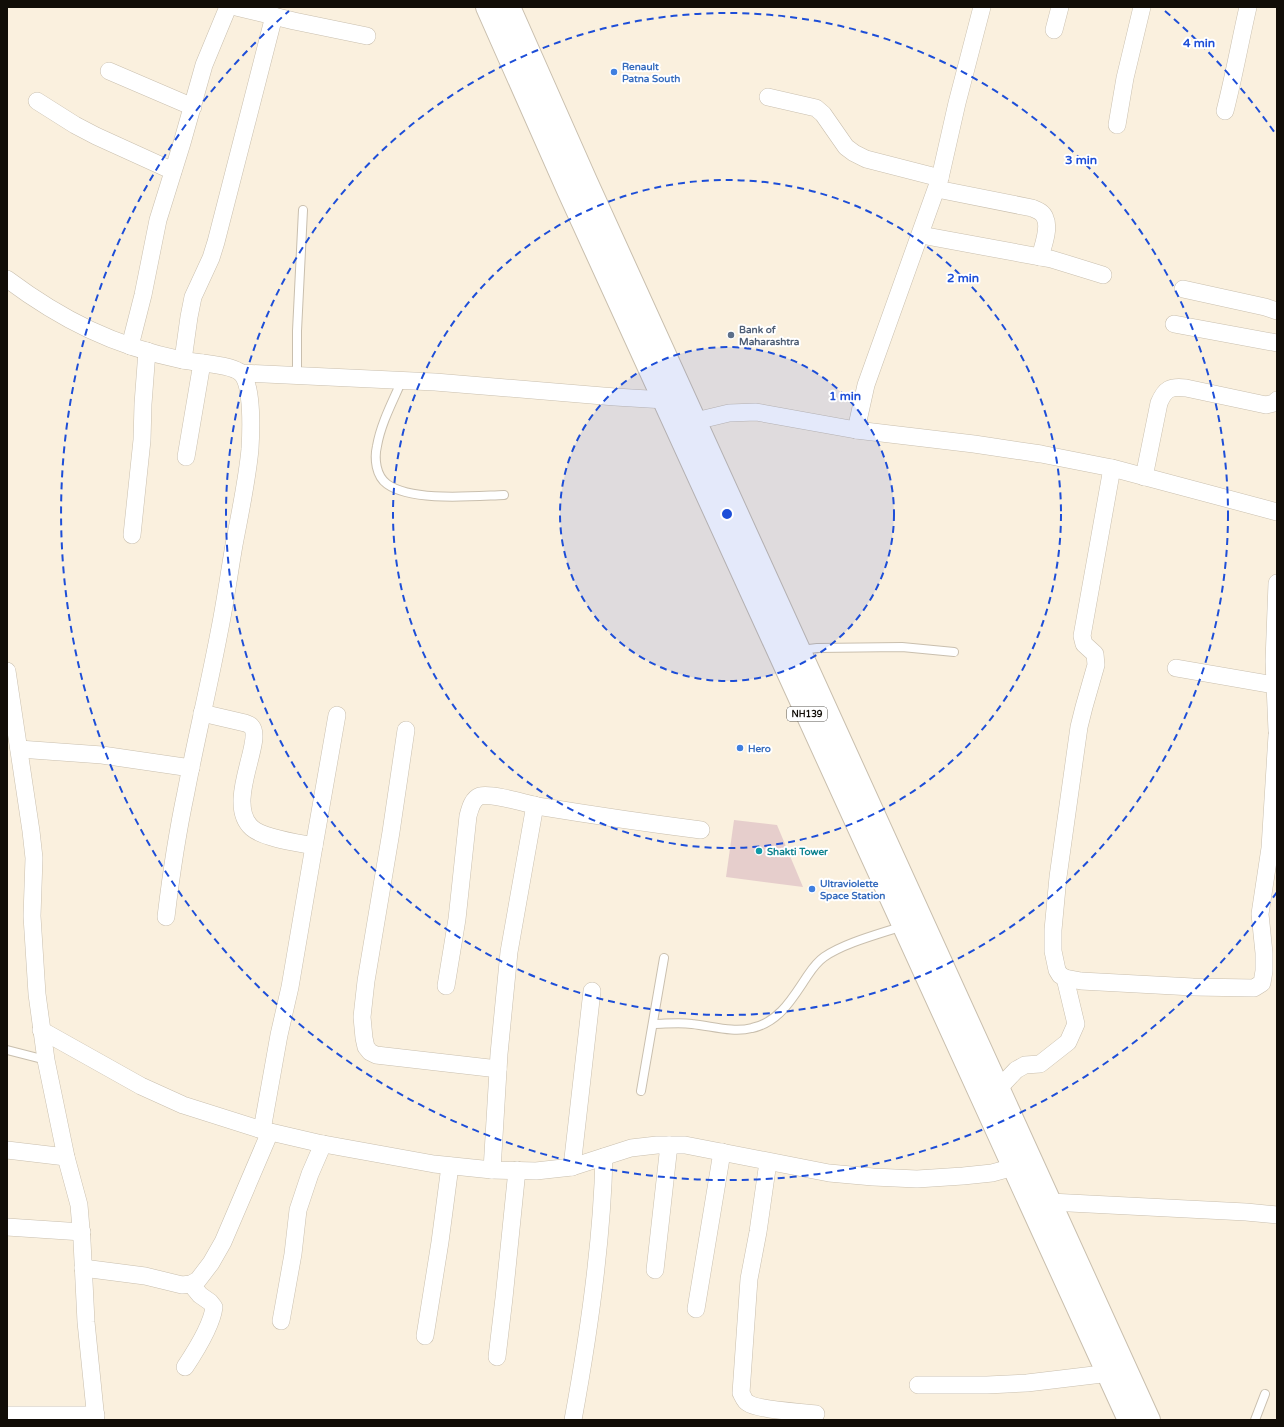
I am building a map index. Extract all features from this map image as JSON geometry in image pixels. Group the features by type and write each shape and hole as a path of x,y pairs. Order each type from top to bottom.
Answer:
{"highway":[{"name":"NH139","path":"500,12 665,400 686,423"},
{"name":"NH139","path":"500,12 586,181 686,423 790,652 999,1088 1023,1164 1050,1202 1117,1372 1128,1420"},
{"name":"NH139","path":"790,652 903,925 1023,1164 1117,1372 1149,1420"}],"street":[{"path":"130,346 143,295 158,220 193,107 204,65 228,7"},
{"path":"236,7 367,36"},
{"path":"856,430 866,385 921,235 938,183 982,7"},
{"path":"1054,30 1060,7"},
{"path":"1117,125 1125,78 1142,7"},
{"path":"1225,110 1236,67 1248,7"},
{"path":"184,360 193,297 211,258 216,242 274,16"},
{"path":"109,71 193,107"},
{"path":"768,97 816,108 826,118 846,147 866,159 938,183 1032,208 1040,212 1045,216 1046,222 1046,232 1040,257"},
{"path":"37,101 75,126 173,171"},
{"path":"921,235 1040,257 1103,275"},
{"path":"7,279 63,317 84,328 147,351 184,360 230,368 241,373 402,380 609,397 665,400"},
{"path":"1184,289 1277,311"},
{"path":"1174,324 1277,343"},
{"path":"132,535 142,440 147,351"},
{"path":"186,457 202,363"},
{"path":"166,917 173,862 221,625 246,477 250,447 250,409 249,391 241,373"},
{"path":"1144,477 1159,404 1163,394 1170,388 1186,388 1256,404 1266,405 1274,403 1277,400"},
{"path":"686,423 729,413 756,412 856,430 982,445 1041,454 1112,468 1277,512"},
{"path":"1112,468 1082,636 1084,644 1095,654 1096,665 1079,727 1054,908 1053,951 1057,970 1060,975 1065,978 1081,981 1193,987 1254,988 1262,983 1270,953 1260,914 1270,848 1277,735"},
{"path":"1277,583 1274,661 1277,731"},
{"path":"1176,668 1275,696"},
{"path":"7,671 33,852 32,916 41,1030 66,1157 79,1205 82,1232 89,1365 96,1418 7,1415"},
{"path":"202,713 245,723 251,726 254,739 246,773 242,803 242,812 246,821 252,828 261,833 314,846"},
{"path":"83,1268 145,1276 182,1285 191,1284 198,1280 203,1274 223,1242 266,1131 279,1035 290,987 337,715"},
{"path":"406,730 391,832 366,981 362,1017 366,1046 370,1052 383,1056 498,1069"},
{"path":"19,749 102,755 191,768"},
{"path":"446,986 457,919 468,816 471,806 480,796 488,796 535,805 701,830"},
{"path":"492,1170 498,1069 509,952 535,805"},
{"path":"999,1088 1016,1070 1025,1065 1040,1064 1068,1042 1076,1024 1065,978"},
{"path":"572,1167 592,991"},
{"path":"41,1030 141,1086 183,1105 266,1131 323,1144 434,1164 492,1170 536,1171 572,1167 631,1148 657,1145 685,1146 829,1173 873,1177 917,1179 992,1173 1023,1164"},
{"path":"280,1321 293,1254 298,1210 310,1174 323,1144"},
{"path":"655,1270 669,1145"},
{"path":"7,1150 66,1157"},
{"path":"696,1309 722,1152"},
{"path":"573,1420 593,1291 603,1190 604,1157"},
{"path":"768,1162 758,1232 749,1279 741,1393 744,1400 748,1404 780,1410 816,1414"},
{"path":"425,1336 450,1166"},
{"path":"497,1357 517,1170"},
{"path":"1050,1202 1246,1212 1277,1215"},
{"path":"7,1227 82,1232"},
{"path":"185,1367 202,1338 214,1307 200,1295 191,1284"},
{"path":"918,1385 1019,1384 1117,1372"}],"lane":[{"path":"297,375 302,210"},
{"path":"402,380 382,427 377,446 376,462 379,474 386,484 398,490 416,494 441,496 504,495"},
{"path":"790,652 817,648 902,647 954,652"},
{"path":"653,1024 690,1023 740,1030 753,1028 768,1022 790,1003 814,966 823,958 838,949 903,925"},
{"path":"641,1092 664,958"},
{"path":"7,1050 46,1060"},
{"path":"1255,1420 1265,1394"}],"building":[{"name":"Shakti Tower","path":"734,820 777,825 803,887 726,877"}],"place":[{"name":"Renault Patna South","path":"614,72"},
{"name":"Bank of Maharashtra","path":"731,335"},
{"name":"Hero","path":"740,748"},
{"name":"Shakti Tower","path":"759,851"},
{"name":"Ultraviolette Space Station","path":"812,889"}]}
